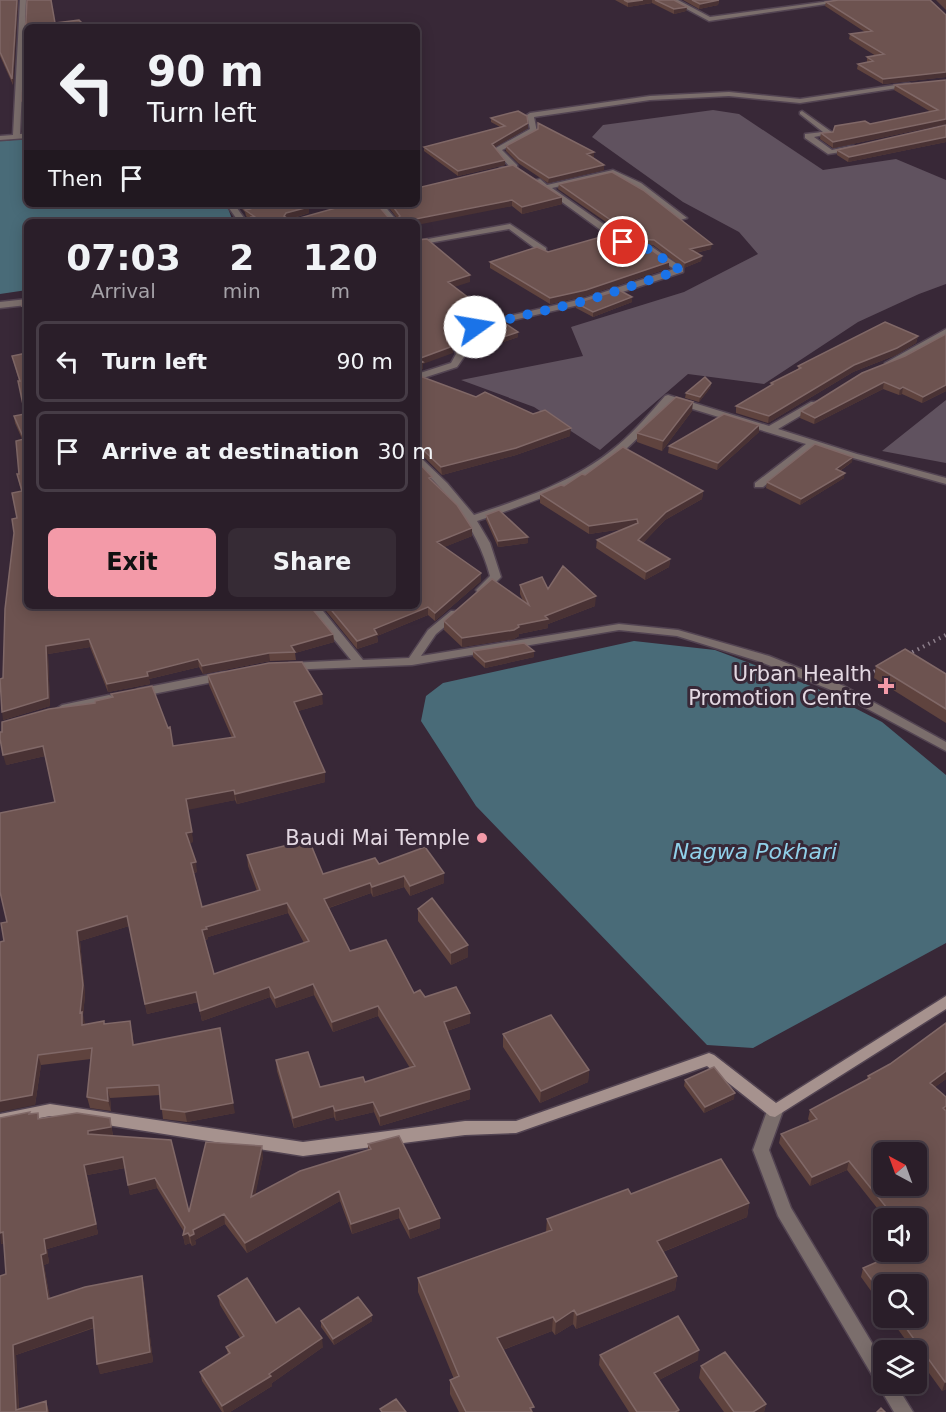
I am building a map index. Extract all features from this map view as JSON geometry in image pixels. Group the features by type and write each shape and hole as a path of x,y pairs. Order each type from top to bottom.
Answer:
{"street":[{"path":"16,137 23,0"},
{"path":"673,0 709,19 810,2 851,0"},
{"path":"493,172 518,170 498,150 534,130 530,115 650,98 729,94 800,101 922,84"},
{"path":"802,113 829,133 808,136 831,152 859,146"},
{"path":"0,138 24,136"},
{"path":"547,187 613,172 638,185 683,218"},
{"path":"420,376 454,365 461,354 452,332 589,300 680,270 649,249 635,248 623,242 531,177"},
{"path":"382,207 392,219"},
{"path":"420,242 510,226 543,250"},
{"path":"0,305 24,302"},
{"path":"879,368 946,333"},
{"path":"771,429 825,397"},
{"path":"473,519 550,493 578,477 620,449 669,398 946,481"},
{"path":"759,485 813,442"},
{"path":"412,661 432,632 496,577 492,558 473,519 420,463"},
{"path":"315,609 360,664"},
{"path":"282,667 412,661 619,627 678,633 765,659 840,689 946,747"},
{"path":"46,714 80,704 237,674"},
{"path":"873,1363 784,1211 761,1150 775,1111 946,1002"},
{"path":"0,1120 50,1110 303,1149 465,1128 516,1127 709,1059 775,1111"},
{"path":"892,1394 904,1412"}],"path":[{"path":"903,657 946,635"},
{"path":"840,689 882,667"}],"shaded area":[{"path":"713,110 739,114 823,170 896,159 946,180 946,284 858,322 764,384 688,374 600,450 534,407 461,380 583,356 571,327 684,292 758,254 739,232 683,202 592,137 603,125"},
{"path":"946,400 946,463 882,451"}],"water":[{"path":"24,139 24,207 227,207 232,219 24,219 24,290 0,294 0,141"},
{"name":"Nagwa Pokhari","path":"634,641 715,650 816,688 882,722 946,775 946,943 753,1048 707,1045 476,806 421,721 426,696 443,683"}],"building":[{"path":"0,0 17,0 12,79 0,52"},
{"path":"27,0 51,0 55,23 79,20 83,24 26,24"},
{"path":"655,0 674,0 687,7 674,9"},
{"path":"692,0 719,0 700,4"},
{"path":"930,0 946,15 946,72 883,79 858,64 873,61 867,57 884,54 850,34 872,31 826,2"},
{"path":"24,61 24,104 22,101"},
{"path":"946,80 946,119 833,142 821,133 833,132 835,126 865,121 870,124 938,110 895,85"},
{"path":"518,111 527,116 528,123 492,144 505,160 458,171 424,147 505,126 491,118"},
{"path":"538,123 594,152 587,154 604,165 549,178 519,159 506,146 538,129"},
{"path":"946,125 946,137 849,157 837,150"},
{"path":"513,165 562,197 522,207 512,200 415,219 255,219 245,210 250,209 247,207 309,207 286,213 284,216 300,218 339,207 380,207 388,217 398,218 400,216 393,207 420,207 420,187"},
{"path":"612,172 643,190 712,244 690,249 702,256 685,263 654,240 638,239 559,184"},
{"path":"611,234 631,246 647,247 669,262 586,290 550,298 490,262 537,247 548,252"},
{"path":"427,239 470,275 448,282 487,312 448,321 446,326 453,346 420,358 420,240"},
{"path":"619,290 632,297 593,312 576,303"},
{"path":"500,320 518,332 483,344 476,339 466,342 460,329"},
{"path":"885,322 918,336 897,348 854,365 769,416 736,406 773,384 771,383 801,368 798,366"},
{"path":"946,334 946,385 923,397 903,387 900,389 884,382 815,418 801,411 862,373 905,356"},
{"path":"24,354 24,409 18,381 20,381 12,356"},
{"path":"420,376 476,397 485,392 533,414 545,410 571,428 516,448 441,467 420,449"},
{"path":"705,377 711,383 700,397 686,393"},
{"path":"676,397 693,402 663,441 637,433"},
{"path":"24,414 24,439 14,416"},
{"path":"724,414 759,425 718,463 669,446"},
{"path":"24,439 24,609 312,609 333,634 291,646 295,652 269,653 202,666 198,659 147,672 148,676 107,684 89,639 46,646 48,698 2,712 0,679 3,678 5,609 14,533 12,519 17,518 12,493 22,491 17,474 19,474 16,441"},
{"path":"815,444 853,457 836,469 845,473 801,499 767,482"},
{"path":"623,447 703,491 666,512 638,540 670,559 646,572 597,540 638,523 637,519 589,526 540,494 561,485 564,486 582,474 585,475"},
{"path":"420,464 432,477 429,478 457,505 472,528 437,542 481,573 435,613 428,607 374,629 377,634 357,641 330,609 420,609"},
{"path":"499,510 528,537 498,541 486,515"},
{"path":"563,566 596,596 545,616 548,619 518,625 519,627 514,630 462,638 444,621 492,579 529,605 520,585 542,577 548,589"},
{"path":"524,643 534,651 485,662 473,651"},
{"path":"905,649 946,674 946,709 876,666"},
{"path":"302,662 322,694 294,702 325,772 235,794 234,790 186,799 192,832 186,833 196,862 191,863 202,907 260,890 247,855 309,840 323,874 375,858 379,864 425,847 444,873 410,886 404,876 372,887 370,883 324,899 350,951 386,940 414,993 420,990 425,997 456,987 470,1013 444,1022 470,1089 380,1116 373,1102 335,1111 333,1106 293,1118 276,1060 308,1052 320,1087 363,1077 365,1082 415,1066 378,1006 332,1022 313,984 275,998 269,987 200,1011 196,992 145,1004 127,916 77,931 83,985 80,1013 82,1012 82,1025 104,1021 104,1024 130,1021 133,1045 220,1028 233,1103 185,1112 161,1109 159,1085 107,1088 108,1101 87,1097 92,1048 38,1055 32,1095 0,1101 0,942 4,941 1,923 7,922 0,892 0,813 55,802 43,746 3,755 0,739 2,722 49,709 95,703 95,701 113,697 111,694 152,686 168,728 170,727 173,746 235,737 208,675 269,663","holes":["287,903 309,941 214,974 202,930"]},
{"path":"432,898 468,945 451,953 418,909"},
{"path":"551,1015 589,1070 541,1091 503,1034"},
{"path":"946,1023 946,1071 930,1083 946,1097 946,1106 943,1108 946,1111 946,1382 927,1357 927,1340 915,1340 906,1328 927,1328 927,1274 873,1274 873,1282 863,1268 877,1262 927,1262 927,1208 887,1208 877,1196 927,1196 927,1142 873,1142 873,1191 849,1161 812,1177 781,1134 817,1119 810,1110 870,1078 868,1076 890,1064"},
{"path":"714,1067 735,1093 705,1107 685,1080"},
{"path":"30,1112 29,1114 38,1113 38,1119 77,1113 110,1118 111,1127 88,1131 88,1134 171,1140 189,1212 206,1142 262,1146 251,1197 300,1171 371,1149 368,1144 399,1136 440,1218 409,1229 399,1208 351,1224 339,1191 245,1243 224,1214 193,1230 194,1234 183,1235 185,1227 155,1178 128,1185 123,1157 84,1165 96,1224 44,1239 46,1253 41,1255 48,1299 85,1287 142,1276 150,1352 97,1364 93,1317 13,1345 16,1410 46,1401 47,1412 0,1412 0,1276 6,1274 3,1232 0,1233 0,1118"},
{"path":"721,1159 749,1203 657,1241 677,1276 577,1315 574,1310 556,1322 553,1317 497,1338 534,1407 530,1408 532,1412 466,1412 450,1380 459,1376 418,1278 552,1230 547,1219 628,1189 631,1194"},
{"path":"247,1278 276,1323 299,1308 322,1338 269,1374 271,1376 222,1406 200,1372 230,1353 226,1347 244,1336 218,1296"},
{"path":"358,1297 372,1315 333,1339 321,1321"},
{"path":"678,1316 699,1350 654,1373 679,1410 675,1412 637,1412 600,1355"},
{"path":"725,1352 766,1404 753,1412 734,1412 701,1366"},
{"path":"396,1399 406,1412 382,1412 380,1409"}],"place":[{"name":"Urban Health Promotion Centre","path":"886,686"},
{"name":"Baudi Mai Temple","path":"482,838"}],"route":[{"path":"475,327 589,300 680,270 649,249 635,248 623,242"}]}
